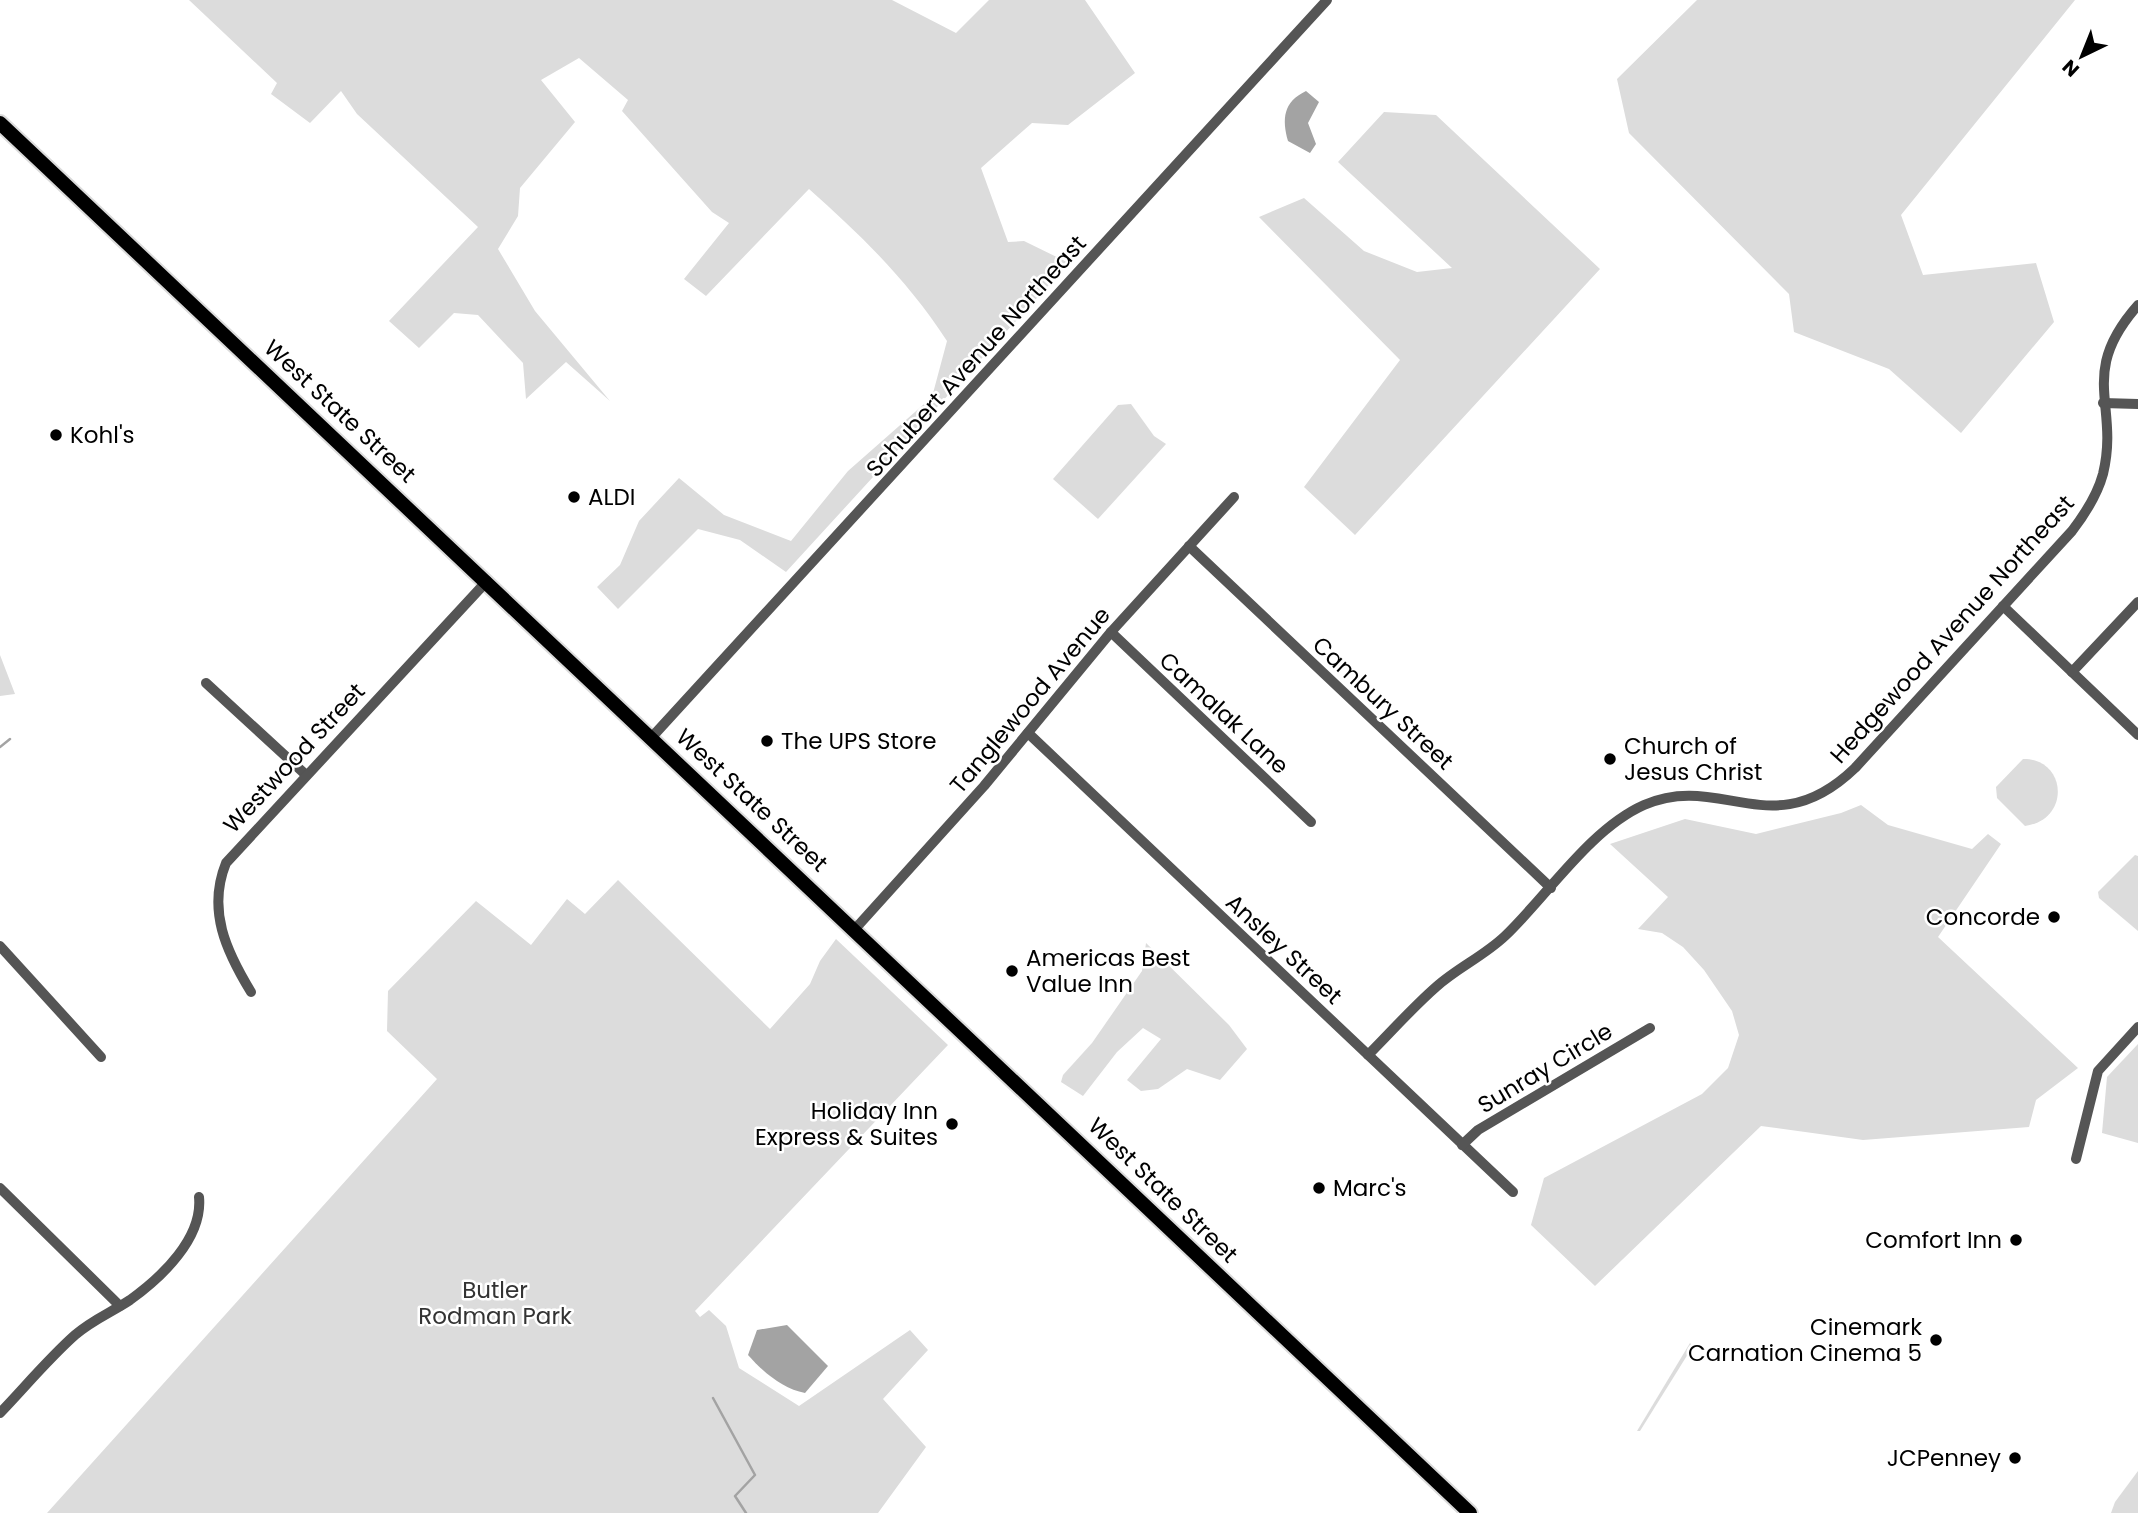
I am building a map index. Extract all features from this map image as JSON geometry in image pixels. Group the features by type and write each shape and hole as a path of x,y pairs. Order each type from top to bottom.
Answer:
{"highway":[{"name":"West State Street","path":"0,122 1470,1513"}],"street":[{"name":"Schubert Avenue Northeast","path":"652,737 1327,0"},
{"name":"Hedgewood Avenue Northeast","path":"1368,1055 1436,986 1496,944 1618,820 1654,801 1700,797 1753,806 1779,806 1805,800 1829,789 1855,768 2072,531 2094,498 2105,460 2103,404 2106,360 2116,335 2138,305"},
{"path":"2103,404 2138,404"},
{"name":"Tanglewood Avenue","path":"855,929 1028,733 1111,632 1234,497"},
{"name":"Cambury Street","path":"1189,547 1551,888"},
{"name":"Westwood Street","path":"251,992 220,926 218,888 226,863 237,847 487,580"},
{"path":"2072,672 2138,602"},
{"path":"2003,606 2138,735"},
{"name":"Camalak Lane","path":"1111,632 1311,822"},
{"path":"206,683 305,774"},
{"name":"Ansley Street","path":"1028,733 1513,1192"},
{"path":"0,946 101,1057"},
{"path":"2076,1159 2098,1071 2138,1027"},
{"name":"Sunray Circle","path":"1462,1144 1478,1130 1650,1028"},
{"path":"0,1188 120,1306"},
{"path":"0,1413 72,1338 153,1280 189,1241 200,1217 199,1197"}],"green space":[{"path":"189,0 892,0 956,33 989,0 1085,0 1135,73 1068,125 1032,123 981,168 1008,242 1024,241 1069,263 786,572 740,540 698,529 618,609 597,587 620,565 639,521 679,478 724,515 791,541 848,471 932,397 947,341 932,319 884,260 809,189 706,296 684,279 729,223 712,212 622,111 628,100 579,58 541,80 575,122 520,188 518,216 498,249 535,311 610,401 566,362 526,399 523,363 478,315 454,313 419,348 389,321 478,227 357,114 341,91 310,123 271,94 277,83"},
{"path":"1697,0 2075,0 1901,215 1923,275 2036,263 2054,322 1961,433 1889,369 1794,332 1789,294 1629,133 1617,79"},
{"path":"1384,112 1436,115 1600,269 1355,535 1304,487 1400,360 1259,217 1304,198 1364,251 1417,272 1452,268 1338,162"},
{"path":"1131,404 1154,436 1166,444 1098,519 1053,479 1118,405"},
{"path":"0,655 15,694 0,696"},
{"path":"2023,759 2037,761 2048,768 2055,778 2058,790 2051,812 2040,821 2025,826 1997,798 1996,787"},
{"path":"1861,805 1888,825 1972,849 1988,834 2001,844 1938,937 2078,1068 2036,1100 2029,1127 1863,1140 1761,1126 1595,1286 1531,1225 1544,1178 1702,1094 1728,1068 1739,1035 1732,1011 1704,970 1683,947 1662,933 1638,929 1668,897 1610,844 1685,819 1756,834 1841,813"},
{"path":"2135,855 2138,856 2138,931 2099,898 2098,892"},
{"name":"Butler Rodman Park","path":"618,880 770,1029 810,984 820,961 836,939 948,1045 695,1311 700,1317 709,1310 726,1326 739,1368 799,1406 910,1330 928,1350 883,1399 926,1447 878,1513 47,1513 437,1079 387,1031 388,991 476,901 531,945 567,899 585,914"},
{"path":"1146,943 1229,1025 1247,1049 1220,1080 1187,1069 1158,1089 1141,1091 1127,1080 1161,1039 1143,1028 1117,1052 1083,1096 1061,1082 1063,1075 1092,1043 1142,971"},
{"path":"2138,1044 2138,1143 2102,1133 2107,1077"},
{"path":"1690,1343 1693,1346 1640,1431 1637,1431"},
{"path":"2138,1471 2138,1513 2111,1513 2115,1502"}],"shaded area":[{"path":"1306,91 1319,102 1308,123 1316,144 1310,153 1288,141 1285,125 1289,106 1298,95"},
{"path":"787,1325 828,1366 805,1393 774,1379 748,1355 757,1330"}],"waterway":[{"path":"0,747 10,739"},
{"path":"713,1398 755,1475 735,1496 746,1513"}],"place":[{"name":"Kohl's","path":"56,435"},
{"name":"ALDI","path":"574,497"},
{"name":"The UPS Store","path":"767,741"},
{"name":"Church of Jesus Christ","path":"1610,759"},
{"name":"Concorde","path":"2054,917"},
{"name":"Americas Best Value Inn","path":"1012,971"},
{"name":"Holiday Inn Express & Suites","path":"952,1124"},
{"name":"Marc's","path":"1319,1188"},
{"name":"Comfort Inn","path":"2016,1240"},
{"name":"Cinemark Carnation Cinema 5","path":"1936,1340"},
{"name":"JCPenney","path":"2015,1458"}]}
